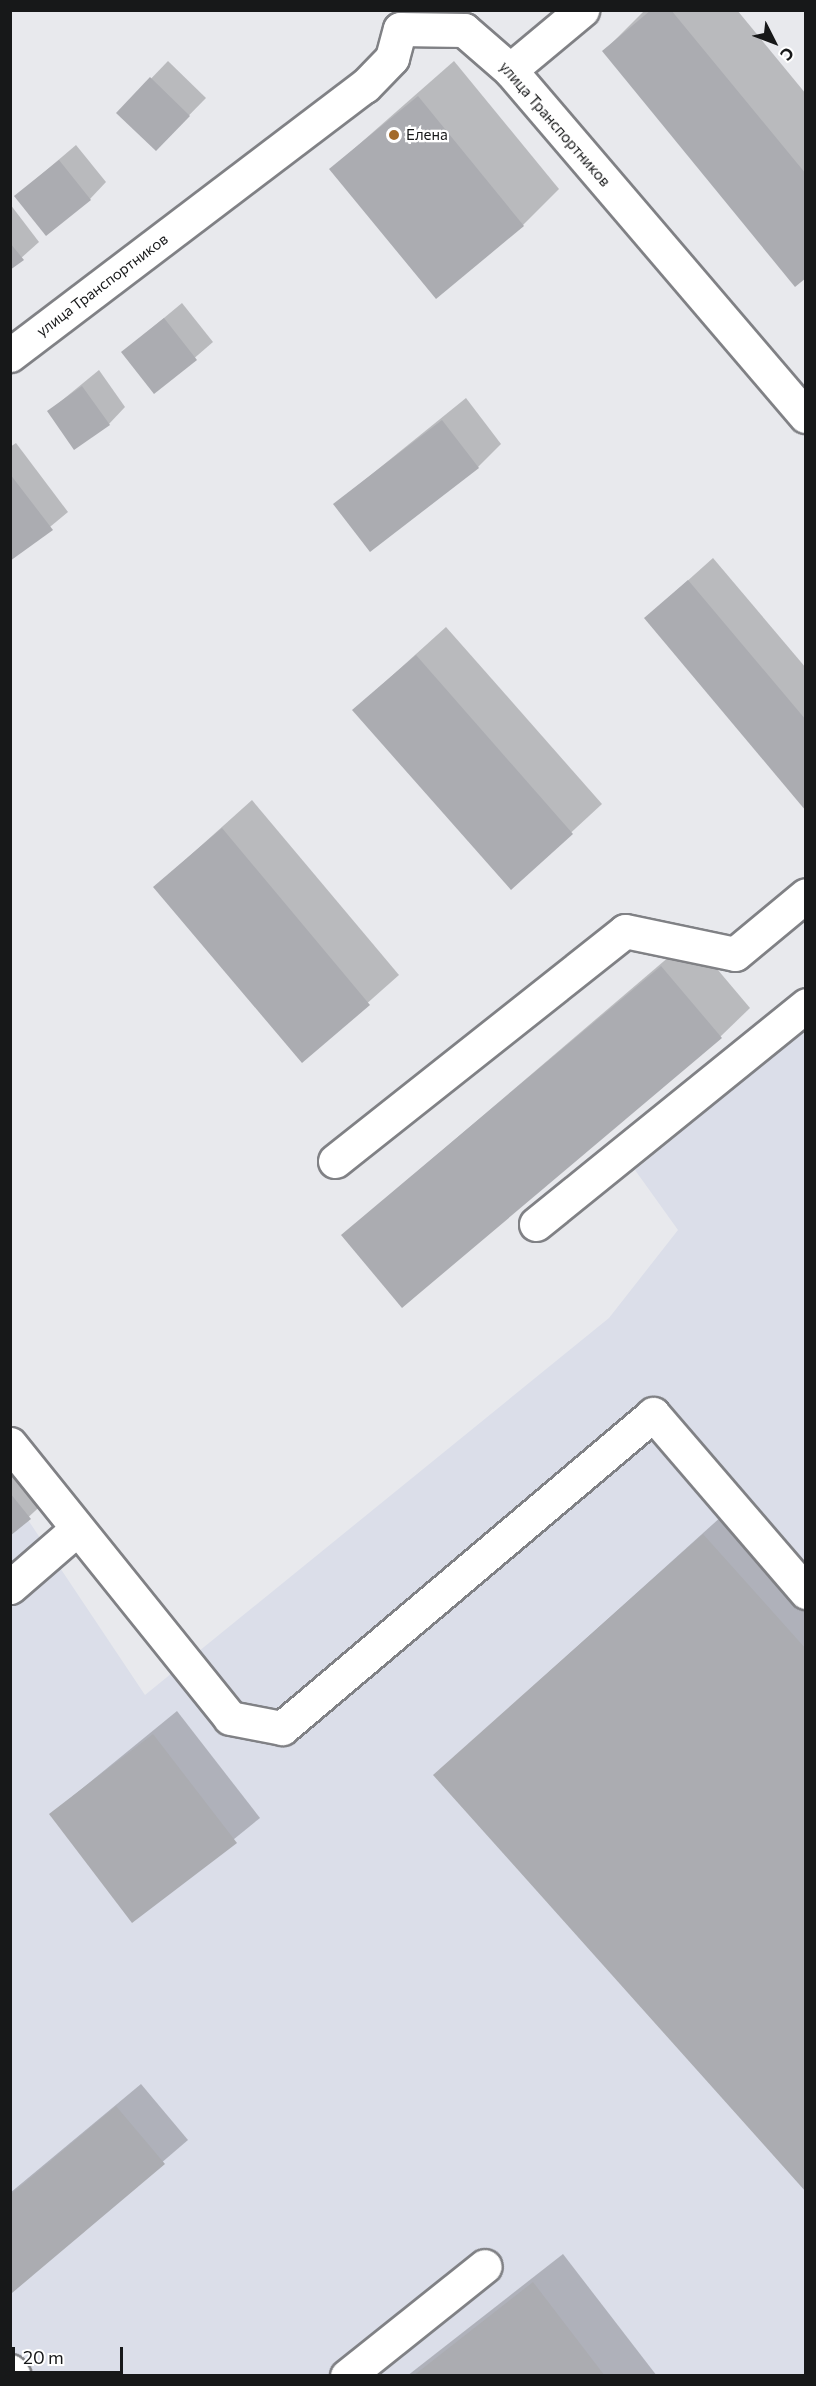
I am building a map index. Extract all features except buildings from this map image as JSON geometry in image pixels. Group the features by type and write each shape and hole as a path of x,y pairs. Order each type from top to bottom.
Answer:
{"street":[{"path":"510,70 582,10"},
{"name":"улица Транспортников","path":"10,355 365,86 392,58 399,20 464,30 510,70 806,416"},
{"path":"335,1161 625,931 735,954 806,895"},
{"path":"536,1224 806,1005"},
{"path":"10,1444 230,1718 282,1728 653,1414 806,1592"},
{"path":"10,1587 77,1529"},
{"path":"347,2376 485,2266"},
{"path":"10,2371 14,2376"}],"shaded area":[{"path":"805,1030 805,2375 11,2375 10,1493 145,1695 609,1318 678,1230 635,1170"}],"place":[{"name":"Елена","path":"394,135"}]}
